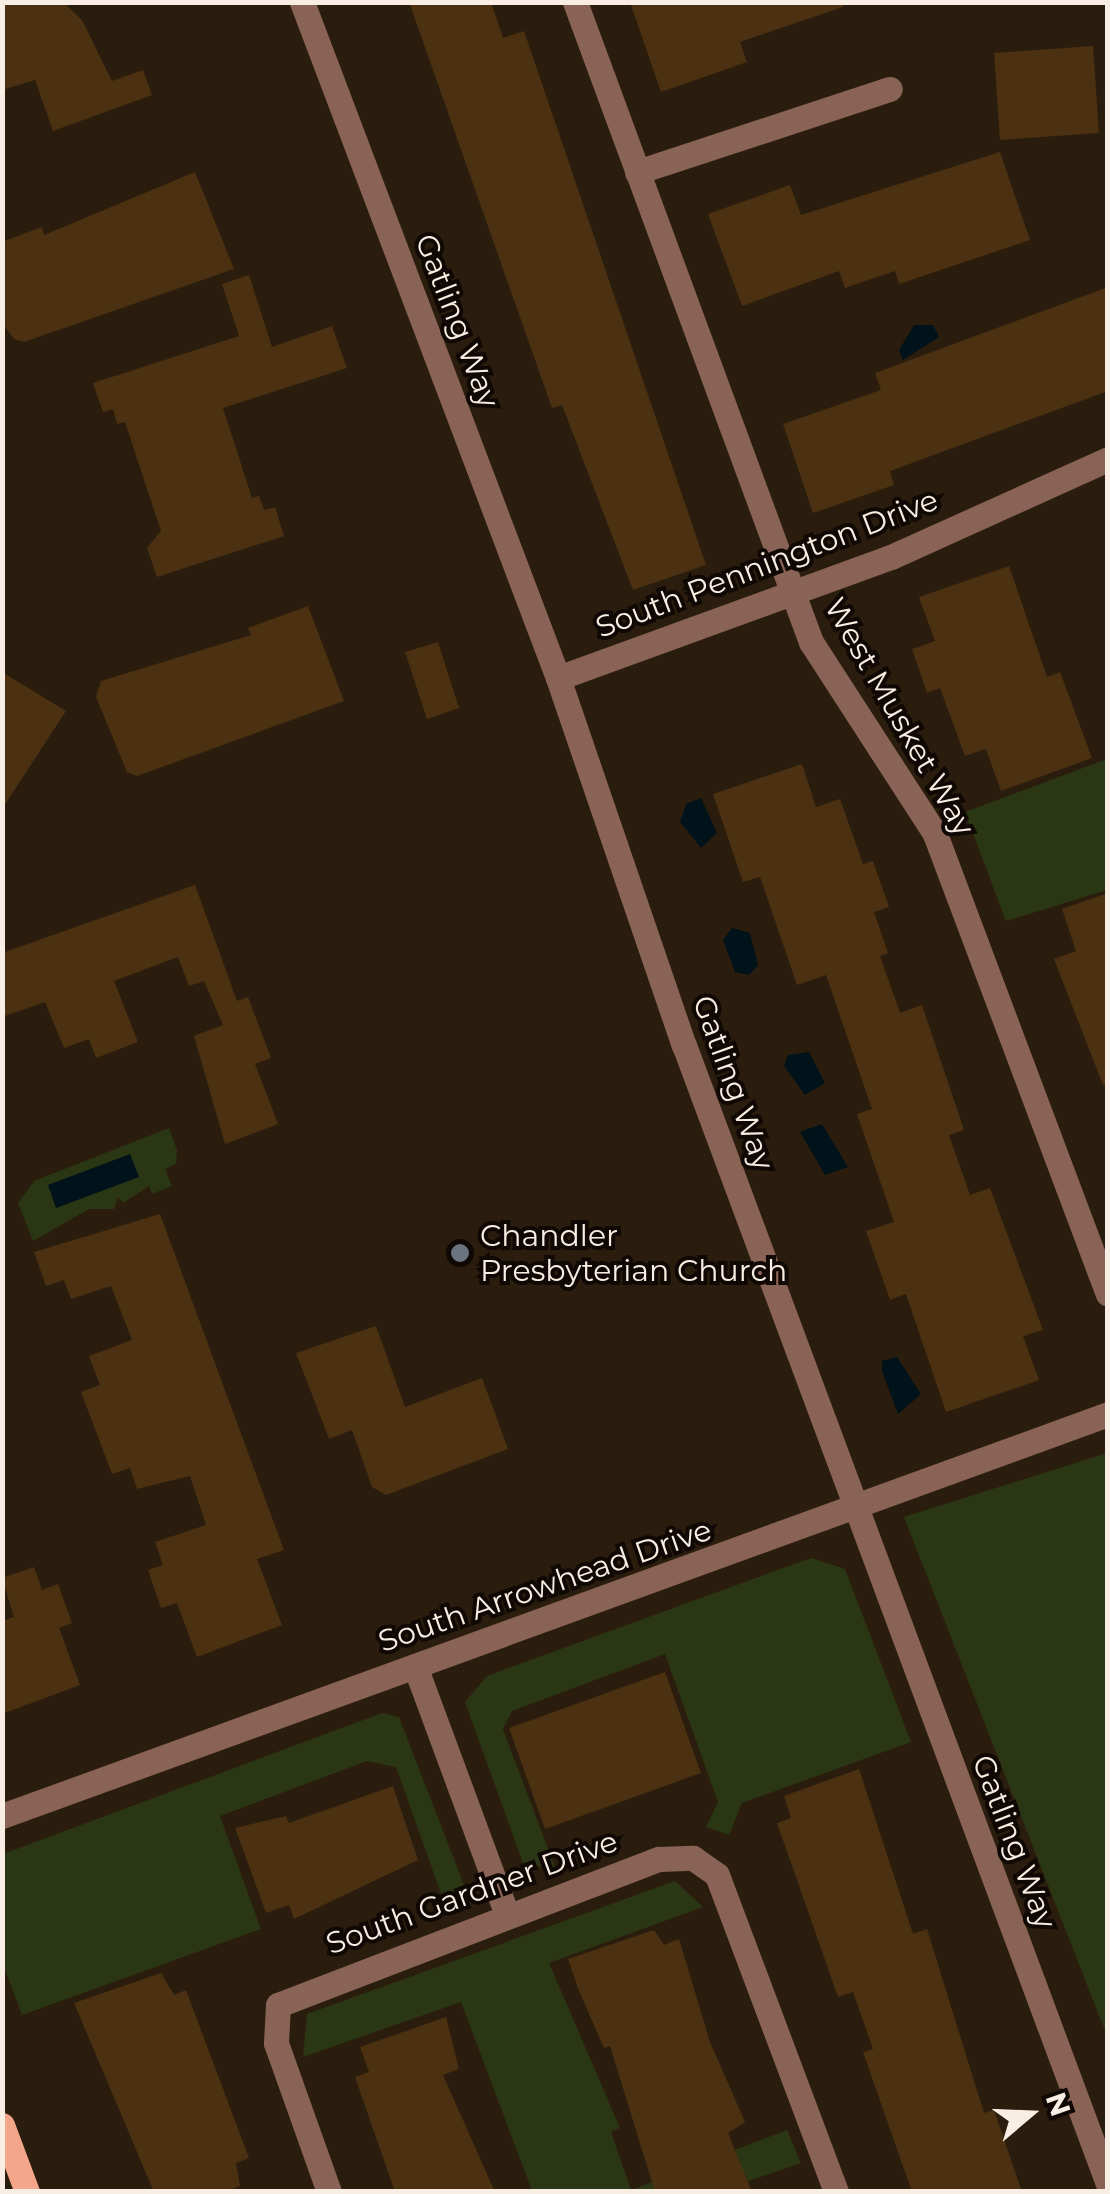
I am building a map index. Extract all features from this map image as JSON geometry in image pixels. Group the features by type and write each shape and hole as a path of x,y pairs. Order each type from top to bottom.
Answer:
{"main road":[{"path":"2,2125 27,2192"}],"street":[{"name":"Gatling Way","path":"302,2 558,678 854,1508 1108,2184"},
{"name":"West Musket Way","path":"575,2 811,642 935,834 1108,1294"},
{"path":"637,172 890,89"},
{"name":"South Pennington Drive","path":"558,678 791,590 891,557 1108,459"},
{"name":"South Arrowhead Drive","path":"2,1816 1108,1414"},
{"path":"414,1666 507,1915"},
{"name":"South Gardner Drive","path":"329,2192 276,2043 278,2005 658,1859 693,1858 717,1875 836,2192"}],"green space":[{"path":"1107,759 1107,890 1006,921 965,812"},
{"path":"169,1128 177,1150 176,1164 165,1169 172,1186 152,1194 149,1186 123,1203 118,1197 114,1209 89,1209 33,1241 18,1203 34,1181"},
{"path":"1108,1453 1107,2036 904,1517"},
{"path":"811,1558 845,1569 911,1742 742,1803 729,1835 706,1827 718,1802 665,1654 512,1711 503,1729 556,1870 523,1863 465,1702 487,1676"},
{"path":"382,1713 399,1717 464,1885 446,1908 396,1767 367,1761 220,1816 261,1929 22,2015 3,1965 3,1854"},
{"path":"675,1881 703,1907 549,1963 620,2128 611,2132 631,2190 787,2130 801,2163 720,2191 532,2191 461,2002 303,2057 307,2014"}],"shaded area":[{"path":"914,325 933,325 939,337 903,360 899,350"},
{"path":"701,798 717,833 701,848 680,822 686,804"},
{"path":"732,928 750,933 758,965 749,975 735,972 723,940"},
{"path":"809,1052 825,1083 805,1095 784,1066 788,1055"},
{"path":"822,1124 848,1167 825,1175 800,1132"},
{"path":"130,1154 139,1177 56,1208 48,1185"},
{"path":"897,1357 921,1394 898,1414 882,1371 882,1361"}],"building":[{"path":"2,2 63,2 82,20 112,81 143,70 152,95 53,131 35,80 2,90"},
{"path":"409,2 491,2 503,38 524,31 706,565 633,590 562,405 552,408"},
{"path":"630,2 843,2 843,7 740,42 747,62 661,92"},
{"path":"1093,46 1099,133 1000,140 994,53"},
{"path":"1000,152 1030,240 899,284 895,271 845,288 839,271 742,306 708,214 790,185 801,215"},
{"path":"195,172 234,269 24,342 14,339 2,323 2,242 42,227 44,235"},
{"path":"249,275 272,347 332,326 347,368 223,408 252,498 259,496 264,510 275,507 284,536 157,577 147,548 161,531 125,422 117,424 113,409 103,412 93,383 239,336 222,284"},
{"path":"1108,287 1108,391 890,471 894,485 813,513 783,424 881,390 875,373"},
{"path":"1009,566 1047,677 1060,672 1092,758 1001,791 986,749 965,756 940,688 927,693 912,649 935,641 919,597"},
{"path":"308,606 344,701 137,776 127,772 96,697 101,681 251,635 248,628"},
{"path":"438,642 459,708 427,719 405,652"},
{"path":"2,672 66,711 2,809"},
{"path":"802,764 816,807 840,799 863,864 873,861 889,907 874,912 888,953 880,956 900,1013 922,1005 964,1130 949,1135 970,1195 990,1188 1043,1330 1023,1336 1039,1380 946,1412 906,1294 890,1300 866,1231 894,1222 857,1114 872,1109 826,975 797,985 760,877 743,882 713,794"},
{"path":"195,885 237,1001 248,997 271,1058 255,1064 278,1124 225,1144 194,1036 223,1025 204,981 189,986 178,957 114,981 138,1042 96,1058 89,1039 64,1048 45,1002 2,1017 2,953"},
{"path":"1108,893 1108,1085 1103,1085 1054,959 1076,951 1062,909"},
{"path":"160,1214 284,1550 257,1559 282,1625 197,1657 177,1603 161,1608 148,1570 163,1565 155,1542 206,1525 190,1476 137,1489 130,1468 112,1474 81,1392 100,1385 89,1356 132,1340 111,1286 71,1299 64,1280 46,1286 34,1252"},
{"path":"376,1326 405,1407 482,1378 508,1449 386,1495 372,1487 352,1430 329,1439 296,1353"},
{"path":"34,1567 42,1590 58,1584 72,1623 59,1628 80,1685 2,1714 2,1621 14,1617 2,1578"},
{"path":"665,1672 701,1773 545,1829 509,1728"},
{"path":"859,1769 913,1934 927,1929 984,2113 994,2110 1022,2192 912,2192 863,2052 873,2049 853,1992 838,1997 777,1823 791,1818 784,1796"},
{"path":"393,1786 418,1860 294,1919 289,1905 266,1913 235,1828 286,1816 289,1823"},
{"path":"654,1930 664,1945 679,1939 710,2042 745,2122 728,2133 752,2192 655,2192 610,2046 604,2048 579,1991 568,1959"},
{"path":"161,1973 174,1995 186,1990 249,2158 236,2163 240,2186 224,2192 154,2192 74,2003"},
{"path":"446,2017 459,2069 443,2075 495,2192 395,2192 355,2077 369,2072 360,2047"}],"place":[{"name":"Chandler Presbyterian Church","path":"460,1253"}]}
